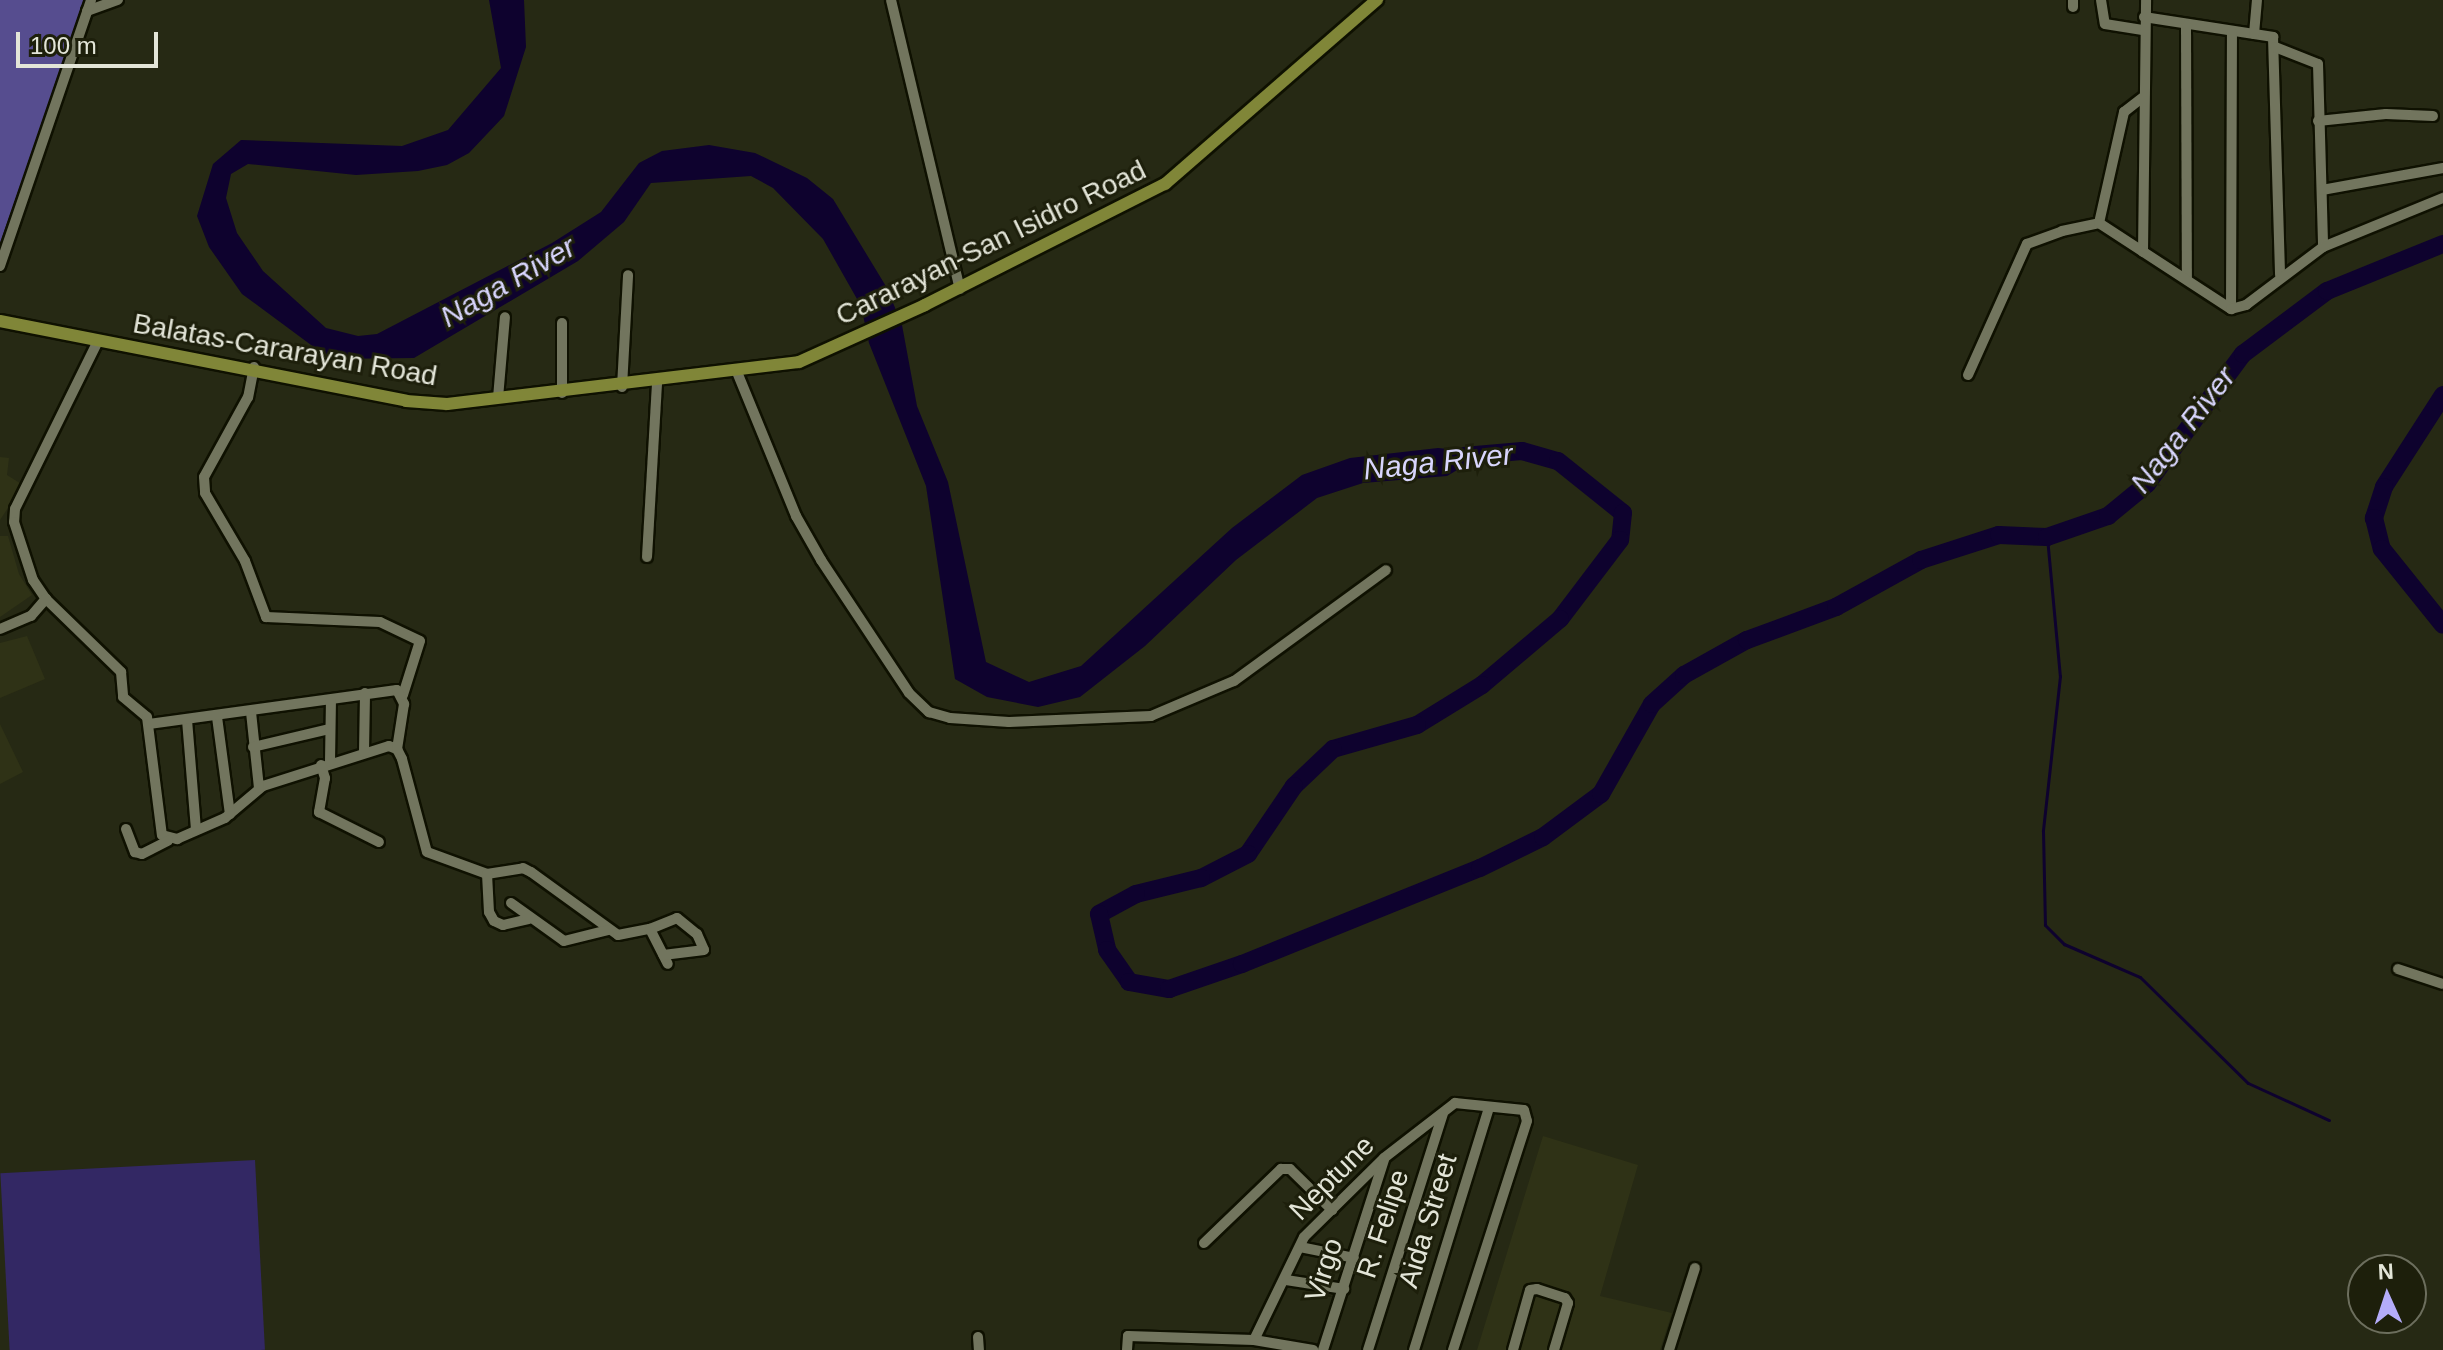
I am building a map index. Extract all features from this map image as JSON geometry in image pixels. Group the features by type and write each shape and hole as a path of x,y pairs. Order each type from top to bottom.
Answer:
{"main road":[{"name":"Cararayan-San Isidro Road","path":"562,393 799,362 960,289 1165,184 1377,0"},
{"name":"Balatas-Cararayan Road","path":"0,321 254,367 406,401 447,404 562,393"}],"street":[{"path":"0,266 89,6 118,0"},
{"path":"891,0 960,289"},
{"path":"2101,0 2105,24 2143,30"},
{"path":"2143,252 2142,98 2146,0"},
{"path":"2254,34 2257,0"},
{"path":"2144,17 2273,37 2280,275"},
{"path":"2186,25 2187,279"},
{"path":"2231,309 2232,32"},
{"path":"2275,47 2318,64 2323,247"},
{"path":"2099,223 2124,112 2142,98"},
{"path":"2318,121 2386,114 2433,116"},
{"path":"2322,190 2443,168"},
{"path":"1968,375 2027,244 2099,223 2231,309 2246,305 2280,275 2323,247 2443,198"},
{"path":"622,387 628,275"},
{"path":"498,398 505,317"},
{"path":"562,323 562,393"},
{"path":"98,341 14,515 33,580 46,599 121,672 123,697 149,724 158,814 168,841"},
{"path":"254,367 248,397 204,477 205,493 245,561 266,617 380,622 420,641 403,695 397,749 421,846 487,874 523,868 618,935 650,929 677,918 697,934 704,950 666,959 650,929"},
{"path":"737,372 796,516 821,560 909,693 929,712 950,718 1151,716 1234,681 1386,570"},
{"path":"647,557 657,382"},
{"path":"0,629 31,616 46,599"},
{"path":"149,724 217,717 365,693 397,690 403,695"},
{"path":"364,752 365,693"},
{"path":"331,700 319,812 379,842"},
{"path":"251,712 259,788"},
{"path":"217,717 230,814"},
{"path":"187,720 196,830"},
{"path":"253,747 330,729"},
{"path":"126,829 135,852 142,854 230,814 259,788 325,763 364,752 397,749"},
{"path":"487,874 489,912 494,921 503,925 528,919"},
{"path":"511,903 528,919 564,941 608,930"},
{"path":"2398,969 2443,984"},
{"name":"Neptune","path":"1254,1340 1300,1247 1384,1158 1455,1103 1524,1110 1527,1121 1453,1350"},
{"name":"Aida Street","path":"1414,1350 1489,1107"},
{"name":"R. Felipe","path":"1368,1350 1444,1112"},
{"name":"Virgo","path":"1323,1350 1384,1158"},
{"path":"1204,1243 1281,1169 1290,1169 1332,1210"},
{"path":"1300,1247 1354,1258"},
{"path":"1669,1350 1695,1268"},
{"path":"1286,1280 1344,1289"},
{"path":"1513,1350 1530,1290 1537,1289 1565,1298 1568,1303 1554,1350"},
{"path":"978,1337 979,1350"},
{"path":"1126,1344 1254,1340 1313,1350"}],"shaded area":[{"path":"0,0 86,0 0,243"},
{"path":"0,457 9,458 7,475 23,485 0,520"},
{"path":"0,536 8,536 19,574 32,595 0,617"},
{"path":"27,636 45,679 0,698 0,643"},
{"path":"0,724 23,772 0,784"},
{"path":"1543,1136 1638,1165 1600,1296 1672,1313 1660,1350 1477,1350"},
{"path":"255,1160 265,1350 10,1350 0,1173"}],"water":[{"path":"489,0 524,0 526,47 504,116 469,153 447,165 418,171 356,175 248,164 231,174 226,198 237,233 263,271 326,328 358,336 377,334 552,243 601,212 639,163 662,151 709,145 755,153 807,178 833,199 887,288 902,325 917,406 948,482 986,662 1029,682 1081,666 1232,528 1302,475 1350,458 1438,448 1486,453 1447,476 1363,483 1317,498 1236,560 1145,646 1080,697 1038,707 987,697 955,679 926,486 869,343 861,306 823,239 773,188 751,176 651,183 624,222 578,261 414,358 330,359 242,294 209,247 197,216 213,164 241,140 402,146 448,130 501,68"}],"waterway":[{"name":"Naga River","path":"1464,456 1522,451 1558,461 1623,513 1620,540 1560,619 1482,685 1417,725 1333,749 1294,786 1248,854 1201,878 1136,894 1099,914 1107,950 1129,982 1169,989 1242,964 1480,868 1543,837 1601,794 1652,704 1684,675 1747,640 1836,607 1921,560 1999,535 2047,537 2108,516 2147,484 2243,354 2327,291 2443,244"},
{"name":"Naga River","path":"2443,395 2384,487 2374,518 2382,549 2443,625"},
{"path":"2047,537 2060,676 2043,831 2045,925 2064,944 2140,977 2248,1083 2329,1120"}]}
